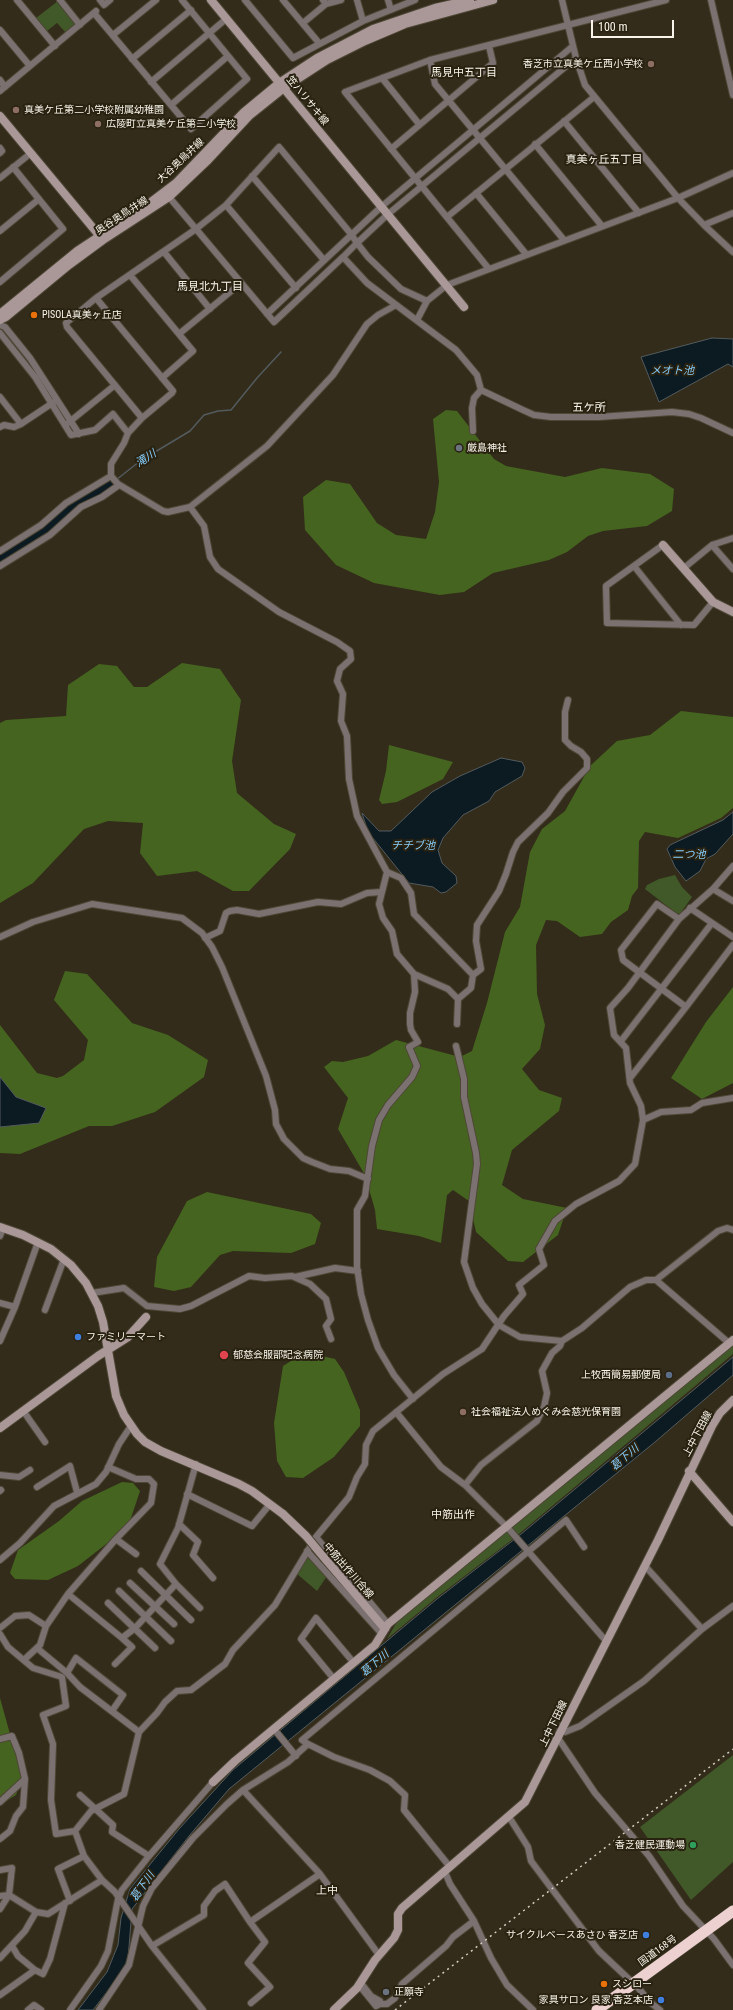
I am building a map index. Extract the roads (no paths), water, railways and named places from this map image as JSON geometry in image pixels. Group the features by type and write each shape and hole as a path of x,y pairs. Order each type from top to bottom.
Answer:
{"highway":[{"name":"国道168号","path":"597,2010 733,1911"}],"street":[{"path":"17,0 55,46"},
{"path":"60,0 80,25"},
{"path":"100,0 104,5 110,0"},
{"path":"113,35 156,0"},
{"path":"0,80 3,89 95,12 132,59 191,129 247,79 182,0"},
{"name":"笠ハリサキ線","path":"211,0 464,307"},
{"path":"245,0 293,58 364,21 415,0"},
{"path":"283,0 320,43"},
{"path":"303,23 324,2 341,0"},
{"path":"357,0 364,21"},
{"path":"388,0 391,10"},
{"name":"大谷奥鳥井線","path":"0,314 77,251 101,238 176,183 244,112 282,86 317,58 373,29 436,8 470,0"},
{"name":"大谷奥鳥井線","path":"282,86 365,40 429,17 493,0"},
{"path":"562,0 576,58 585,86 678,198 733,252"},
{"path":"489,269 344,92 430,60 666,0"},
{"path":"711,0 733,95"},
{"path":"132,59 190,10"},
{"path":"151,82 226,19"},
{"path":"0,30 30,66"},
{"path":"391,149 493,63 489,46"},
{"path":"268,314 381,207 573,46"},
{"path":"171,105 228,56"},
{"path":"169,197 274,322 387,215 576,58"},
{"path":"430,60 435,84 564,240"},
{"path":"382,78 419,124"},
{"name":"奥谷奥鳥井線","path":"0,320 101,238 169,197 208,160 249,116 282,86"},
{"path":"447,217 594,97"},
{"path":"0,116 101,238"},
{"path":"564,122 639,213"},
{"path":"535,144 602,226"},
{"path":"142,418 67,327 66,323 96,298 164,252 226,205 279,147 351,234 368,257 400,289 426,301"},
{"path":"0,148 2,151 0,152"},
{"path":"0,178 31,153"},
{"path":"0,282 62,229 13,167"},
{"path":"417,320 426,301 447,285 678,198 733,173"},
{"path":"252,176 324,260"},
{"path":"476,193 526,254"},
{"path":"0,231 39,199"},
{"path":"226,205 296,288"},
{"path":"704,225 733,213"},
{"path":"164,252 210,309"},
{"path":"343,257 367,283 456,350 477,375 481,390 534,415 551,417 599,417 672,412 689,414 701,418 733,433"},
{"path":"130,275 193,351 192,354 162,378"},
{"path":"179,334 241,283"},
{"path":"96,298 173,391 142,418 128,433 124,443 111,464 111,476 118,484 163,511 168,512 190,507 267,446 332,375 367,324 378,315 396,305"},
{"path":"0,325 5,327 27,354 79,434"},
{"path":"0,333 35,377 71,435 95,430 113,414 128,433"},
{"path":"66,426 115,385"},
{"path":"473,431 472,408 474,398 481,390"},
{"path":"0,397 21,424"},
{"path":"0,427 4,425 14,427 21,424 58,400"},
{"path":"0,551 41,525 66,503 111,476"},
{"path":"0,566 50,535 76,511 97,499 118,484"},
{"path":"91,488 97,499"},
{"path":"190,507 204,526 210,557 218,569 279,612 337,642 350,651 351,659 340,669 337,681 343,694 342,721 347,736 350,779 357,816 387,872 401,878 410,893 414,914 473,975"},
{"path":"684,568 712,545 733,538"},
{"path":"713,602 694,625 607,623 606,586 663,545 713,602 733,612"},
{"path":"712,545 733,569"},
{"path":"634,566 681,625"},
{"path":"458,999 471,988 473,975 481,969 476,941 477,925 499,892 518,842 548,813 563,792 587,768 587,759 581,752 565,740 565,712 568,700"},
{"path":"0,1634 8,1647 25,1659 33,1668 62,1677 66,1706 43,1715 53,1744 51,1800 56,1834 76,1831 91,1811 124,1794 139,1732 177,1691 191,1690 225,1664 233,1650 275,1605 316,1537 349,1497 357,1477 365,1464 366,1445 373,1430 443,1374 482,1349 522,1294 519,1285 544,1265 539,1249 554,1221 576,1204 619,1182 635,1164 643,1120 641,1106 630,1083 626,1048 614,1035 610,1008 628,988 679,919 712,889 733,866"},
{"path":"387,872 379,904 383,918 392,931 397,954 414,974 448,989 458,999 457,1024"},
{"path":"712,889 733,901"},
{"path":"205,938 220,931 226,913 230,911 237,910 259,914 318,902 341,904 368,892 381,892"},
{"path":"0,937 33,922 92,904 182,918 205,938 222,967 229,987 242,1013 266,1076 275,1110 276,1124 284,1139 303,1158 330,1169 349,1171 368,1179"},
{"path":"679,919 657,904 621,950 623,960 638,973 686,1007"},
{"path":"690,908 733,937"},
{"path":"621,1041 712,924"},
{"path":"630,1078 733,945"},
{"path":"413,1398 394,1375 378,1348 363,1301 358,1271 357,1210 365,1196 372,1146 379,1120 388,1106 412,1077 417,1066 409,1047 418,1042 411,1030 410,1024 410,1013 415,992 414,974"},
{"path":"456,1046 464,1079 464,1097 477,1164 464,1262 473,1288 482,1304 499,1325 520,1337 562,1341"},
{"path":"643,1120 661,1112 691,1110 702,1103 733,1098"},
{"path":"465,1485 481,1465 537,1421 544,1406 547,1393 542,1371 562,1341 582,1328 630,1287 646,1280 656,1280 718,1231 727,1228 733,1230"},
{"name":"中筋出作川合線","path":"1,1230 38,1242 64,1258 79,1273 92,1293 104,1322 116,1396 124,1415 131,1426 152,1446 239,1484 270,1504 302,1532 385,1629"},
{"path":"0,1341 15,1307 38,1242"},
{"path":"45,1310 64,1258"},
{"path":"92,1293 124,1288 147,1306 180,1309 191,1306 249,1276 265,1278 295,1277 335,1268 358,1271"},
{"path":"295,1277 310,1284 326,1299 331,1319 326,1326 331,1339"},
{"path":"70,2010 101,1966 108,1951 119,1901 126,1884 214,1782 235,1761 275,1730 374,1645 385,1629 731,1342 656,1280"},
{"path":"0,1303 15,1307"},
{"path":"0,1428 134,1331 146,1317"},
{"name":"上中下田線","path":"334,2010 360,1984 379,1955 396,1935 399,1910 525,1802 645,1566 716,1419 733,1400"},
{"path":"24,1412 45,1442"},
{"path":"396,1412 441,1467 465,1485 507,1527 606,1641"},
{"path":"0,1560 20,1543 54,1506 78,1492 96,1484 106,1472 119,1444 131,1426"},
{"path":"196,1464 179,1524 160,1564 176,1584 200,1608"},
{"path":"37,1487 70,1466 78,1492"},
{"path":"25,1659 40,1645 46,1626 68,1594 116,1539 151,1503 154,1484 149,1479 132,1478 108,1467"},
{"path":"0,1475 19,1477 30,1470"},
{"path":"690,1471 733,1522"},
{"path":"187,1494 252,1526 270,1504"},
{"path":"533,2010 507,1985 491,1958 474,1921 450,1884 447,1869 404,1810 405,1796 390,1781 370,1770 334,1757 302,1740 528,1550 566,1520 584,1547"},
{"path":"179,1524 198,1542 192,1555 214,1578"},
{"path":"316,1537 385,1629"},
{"path":"116,1539 136,1554"},
{"path":"308,1551 385,1629"},
{"path":"645,1566 702,1630"},
{"path":"141,1571 191,1620"},
{"path":"130,1583 174,1624"},
{"path":"122,1638 135,1628 176,1584"},
{"path":"120,1591 171,1642"},
{"path":"68,1594 132,1647 115,1664"},
{"path":"108,1603 155,1648"},
{"path":"733,1606 702,1630 644,1681 580,1726 560,1735 595,1793 649,1856 683,1906 706,1930 733,1965"},
{"path":"0,1628 15,1616 29,1615 46,1626"},
{"path":"334,1679 301,1639 316,1618 354,1662"},
{"path":"37,1648 68,1672 80,1687 139,1732"},
{"path":"68,1672 76,1658 123,1694 112,1711"},
{"path":"275,1730 296,1756"},
{"path":"0,1739 12,1736 19,1754 25,1779 23,1807 16,1816 10,1831 0,1839"},
{"path":"99,2010 129,1965 143,1906 152,1888 193,1838 226,1804 243,1790 282,1767 308,1744"},
{"path":"0,1802 25,1779"},
{"path":"243,1790 320,1874 379,1955"},
{"path":"80,1795 113,1826 112,1832 149,1856"},
{"path":"509,1817 528,1847 531,1861 599,1951 634,1983 655,2009"},
{"path":"76,1831 84,1856 102,1880 115,1892 119,1901 139,1924 152,1946 203,2010"},
{"path":"12,1946 18,1956 35,1970 43,1974 50,1958 68,1902 58,1869 84,1856"},
{"path":"0,1870 12,1868 9,1895 0,1909"},
{"path":"250,1922 320,1874"},
{"path":"0,1896 9,1895 36,1912 48,1914 102,1880"},
{"path":"152,1946 204,1915 204,1906 215,1891 225,1884 265,1942 248,1962 270,1987 252,2004"},
{"path":"0,1958 25,1930 36,1912"},
{"path":"360,1984 376,2006 380,2004 387,2004 395,1998 402,1984 446,1946 453,1937 474,1921"},
{"path":"0,1995 35,1970"},
{"path":"28,2010 34,2005 41,2010"}],"water":[{"name":"メオト池","path":"712,338 733,339 733,367 728,364 659,402 641,357"},
{"name":"チチブ池","path":"501,758 522,762 525,768 522,776 495,792 489,801 463,815 443,838 438,850 442,863 456,876 457,883 446,892 441,893 433,887 409,883 368,832 362,813 379,831 391,831 432,792 460,776"},
{"name":"二つ池","path":"733,812 733,834 715,854 706,859 700,871 686,881 675,867 667,849 670,845 723,820"},
{"path":"0,1077 16,1097 46,1108 39,1123 0,1127"},
{"name":"葛下川","path":"733,1357 733,1375 655,1442 229,1789 189,1836 132,1909 128,1959 120,1975 93,2010 78,2010 107,1972 118,1945 121,1918 130,1889 179,1829 233,1770 437,1599 520,1535"}],"waterway":[{"name":"滝川","path":"116,480 140,461 190,431 204,415 218,411 231,410 257,378 281,352"},
{"name":"滝川","path":"0,558 50,526 71,506 113,482"}],"railway":[{"path":"395,2010 733,1749"}],"place":[{"name":"香芝市立真美ケ丘西小学校","path":"651,64"},
{"name":"真美ケ丘第二小学校附属幼稚園","path":"16,110"},
{"name":"広陵町立真美ケ丘第二小学校","path":"98,124"},
{"name":"PISOLA真美ヶ丘店","path":"34,315"},
{"name":"厳島神社","path":"459,448"},
{"name":"ファミリーマート","path":"78,1337"},
{"name":"郁慈会服部記念病院","path":"224,1355"},
{"name":"上牧西簡易郵便局","path":"669,1375"},
{"name":"社会福祉法人めぐみ会慈光保育園","path":"463,1412"},
{"name":"香芝健民運動場","path":"693,1845"},
{"name":"サイクルベースあさひ 香芝店","path":"646,1935"},
{"name":"スシロー","path":"604,1984"},
{"name":"正願寺","path":"386,1992"},
{"name":"家具サロン 良家 香芝本店","path":"661,2000"}],"district":[{"name":"馬見中五丁目","path":"464,73"},
{"name":"真美ヶ丘五丁目","path":"604,160"},
{"name":"馬見北九丁目","path":"210,287"},
{"name":"五ケ所","path":"589,408"},
{"name":"中筋出作","path":"453,1515"},
{"name":"上中","path":"327,1891"}]}
